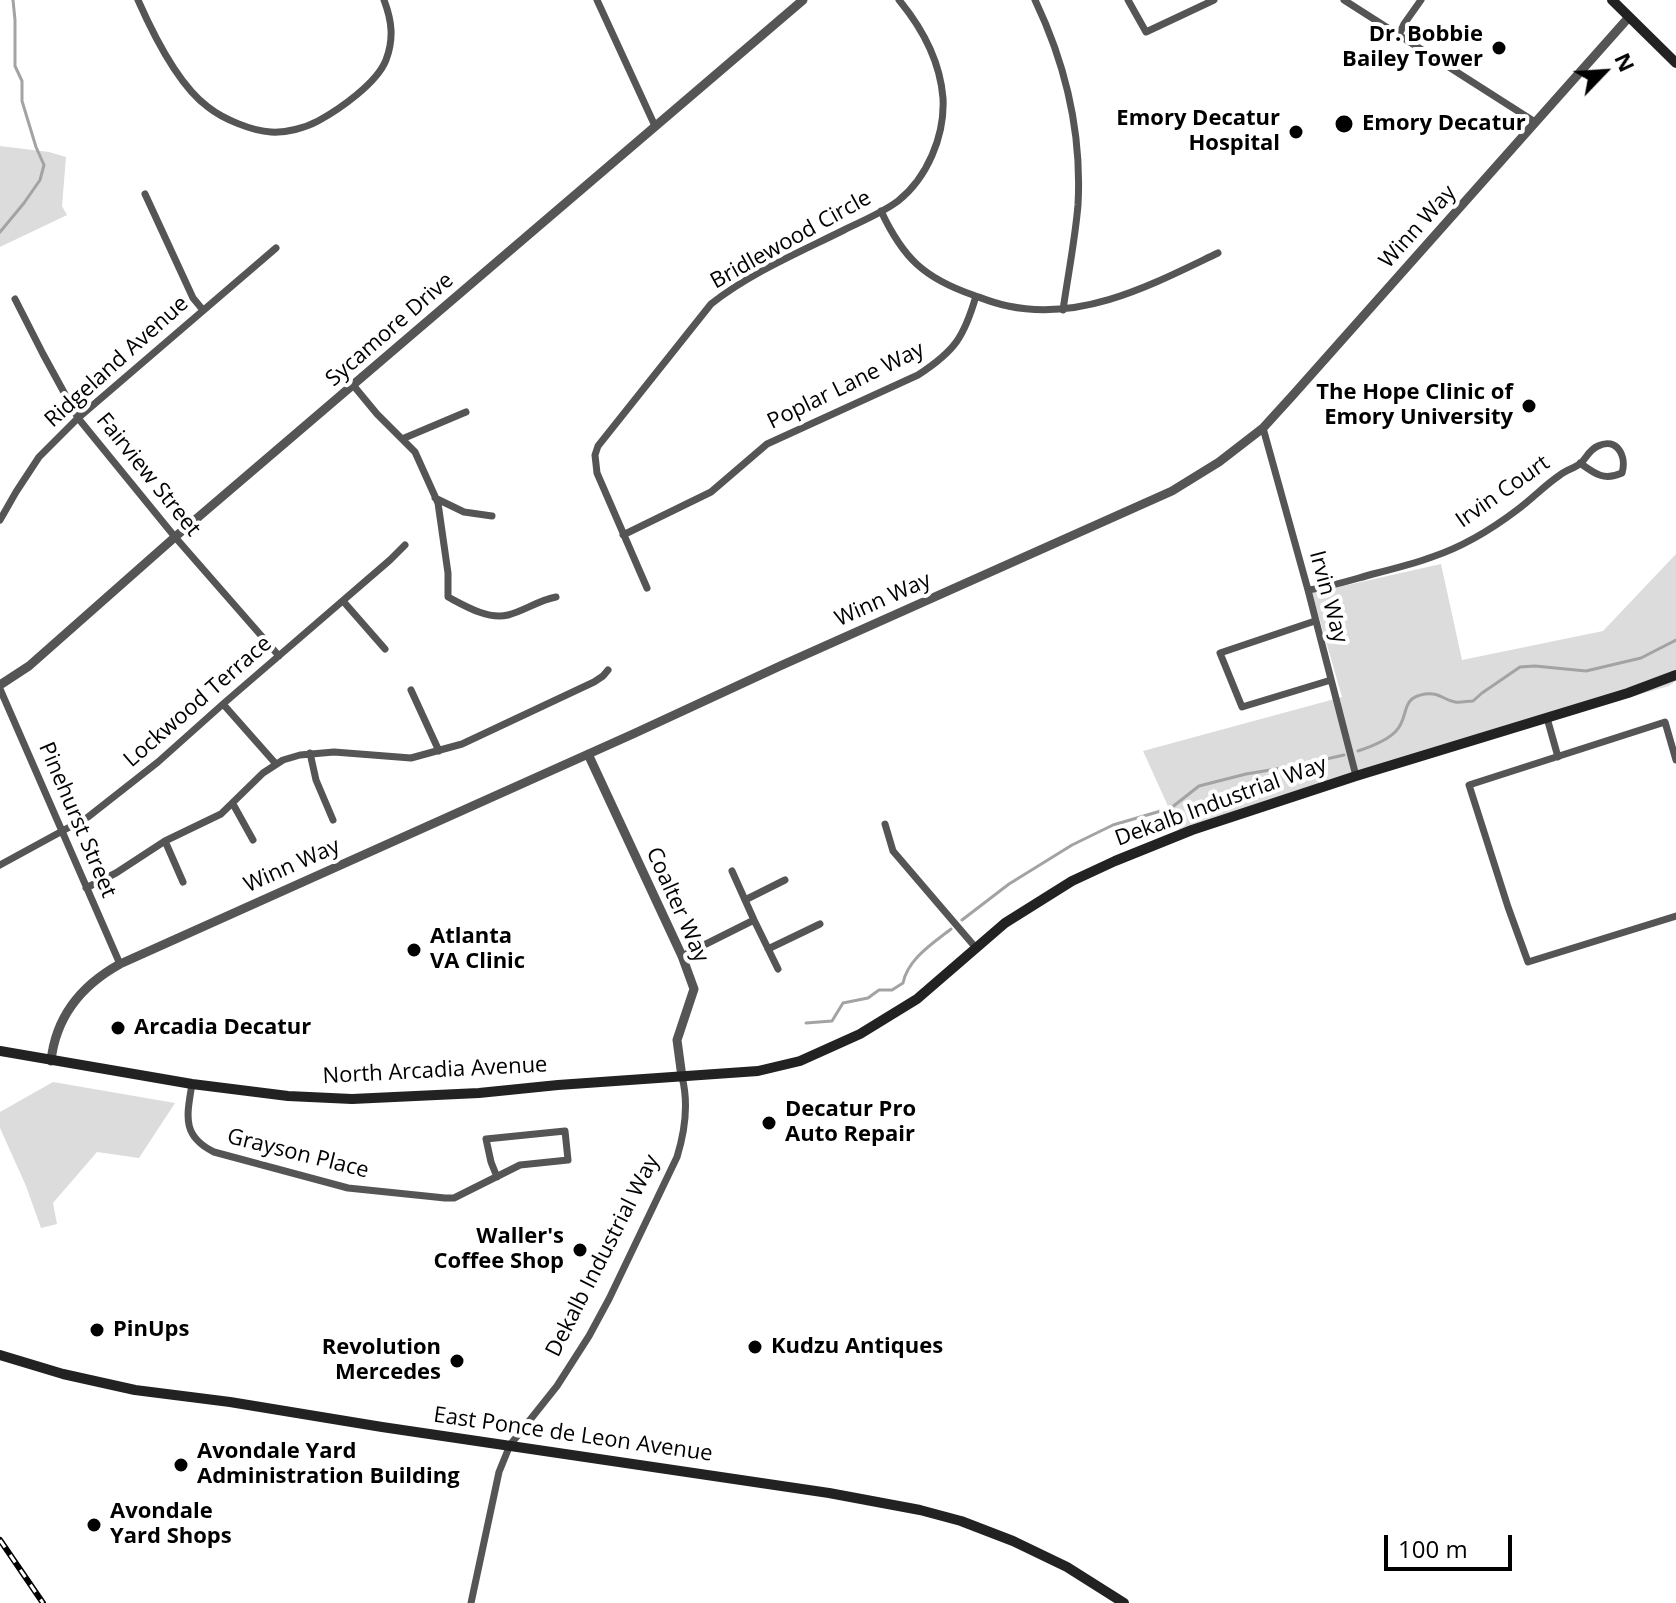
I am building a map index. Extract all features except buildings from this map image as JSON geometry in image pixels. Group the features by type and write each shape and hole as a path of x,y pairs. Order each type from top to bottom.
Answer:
{"main road":[{"path":"1612,0 1676,63"},
{"name":"Dekalb Industrial Way","path":"682,1077 758,1071 800,1061 860,1034 917,999 1005,923 1072,881 1115,861 1192,830 1628,693 1676,675"},
{"name":"North Arcadia Avenue","path":"0,1051 192,1084 288,1096 352,1099 479,1093 682,1077"},
{"name":"East Ponce de Leon Avenue","path":"0,1355 63,1374 135,1390 829,1493 920,1510 961,1521 1013,1541 1067,1567 1124,1603"}],"street":[{"path":"138,0 152,32 188,89 209,108 233,121 270,132 296,130 317,122 374,79 385,62 392,39 390,16 384,0"},
{"path":"597,0 655,126"},
{"name":"Sycamore Drive","path":"0,687 29,666 175,537 803,0"},
{"name":"Bridlewood Circle","path":"647,588 597,473 595,455 598,446 711,304 772,267 899,200 925,169 933,155 944,109 939,71 921,30 899,0"},
{"path":"1035,0 1060,59 1076,132 1078,206 1063,310"},
{"path":"1128,0 1146,32 1214,0"},
{"path":"1344,0 1354,3 1535,122"},
{"path":"1399,35 1421,0"},
{"name":"Winn Way","path":"51,1061 62,1022 75,1000 84,989 120,964 1172,491 1219,462 1263,428 1629,17"},
{"path":"145,194 193,298 203,310"},
{"path":"881,211 901,247 921,269 976,296 1008,306 1037,310 1063,310 1126,295 1218,253"},
{"name":"Ridgeland Avenue","path":"0,520 39,457 78,418 276,248"},
{"name":"Poplar Lane Way","path":"623,535 711,492 767,444 938,363 949,354 965,330 976,296"},
{"name":"Fairview Street","path":"15,299 78,418 175,537 279,656"},
{"path":"353,385 415,452 438,503 448,573 448,597 479,612 506,616 556,597"},
{"path":"402,439 466,412"},
{"name":"Irvin Way","path":"1263,428 1356,776"},
{"name":"Irvin Court","path":"1308,590 1389,570 1444,552 1489,529 1560,474 1580,463 1596,446 1605,443 1614,445 1622,453 1625,463 1622,473 1609,477 1593,473 1580,463"},
{"path":"435,498 464,512 492,516"},
{"name":"Lockwood Terrace","path":"0,865 88,817 158,762 405,545"},
{"path":"343,601 385,649"},
{"path":"1315,621 1220,653 1242,707 1331,680"},
{"path":"86,888 116,873 165,841 221,814 263,773 290,757 334,752 411,758 439,751 462,744 594,682 608,670"},
{"name":"Pinehurst Street","path":"0,687 120,964"},
{"path":"411,690 439,751"},
{"path":"223,704 276,764"},
{"path":"1547,718 1558,757"},
{"path":"1676,760 1665,722 1469,785 1528,962 1676,916"},
{"path":"310,753 316,780 333,820"},
{"name":"Coalter Way","path":"588,754 682,956 694,989 677,1040 682,1077"},
{"path":"233,804 253,840"},
{"path":"885,824 893,851 976,948"},
{"path":"165,841 183,882"},
{"path":"732,871 778,969"},
{"path":"745,900 785,880"},
{"path":"682,956 754,920"},
{"path":"768,949 820,924"},
{"name":"Dekalb Industrial Way","path":"471,1603 499,1472 510,1445 541,1408 575,1359 605,1307 677,1157 683,1136 686,1098 682,1077"},
{"name":"Grayson Place","path":"192,1084 188,1127 199,1145 214,1152 348,1188 454,1198 497,1177 520,1165 568,1160 565,1131 486,1139 497,1177"}],"shaded area":[{"path":"0,146 66,157 62,206 67,215 0,247"},
{"path":"1676,554 1676,681 1669,686 1403,762 1182,837 1143,751 1342,697 1312,593 1441,564 1462,660 1603,631"},
{"path":"53,1082 175,1103 139,1158 97,1152 53,1203 57,1224 41,1228 0,1128 0,1112"}],"waterway":[{"path":"0,232 40,180 44,165 22,101 22,81 15,66 13,0"},
{"path":"1358,751 1392,735 1400,726 1408,704 1417,696 1430,694 1455,702 1473,701 1520,667 1586,671 1641,658 1676,640"},
{"path":"962,920 1009,884 1072,845 1113,825 1171,808 1199,786 1344,755"},
{"path":"806,1023 832,1021 843,1003 868,998 879,990 892,990 903,983 915,959 951,929"}],"railway":[{"path":"0,1540 43,1603"}],"place":[{"name":"Dr. Bobbie Bailey Tower","path":"1499,48"},
{"name":"Emory Decatur","path":"1344,124"},
{"name":"Emory Decatur Hospital","path":"1296,132"},
{"name":"The Hope Clinic of Emory University","path":"1529,406"},
{"name":"Atlanta VA Clinic","path":"414,950"},
{"name":"Arcadia Decatur","path":"118,1028"},
{"name":"Decatur Pro Auto Repair","path":"769,1123"},
{"name":"Waller's Coffee Shop","path":"580,1250"},
{"name":"PinUps","path":"97,1330"},
{"name":"Kudzu Antiques","path":"755,1347"},
{"name":"Revolution Mercedes","path":"457,1361"},
{"name":"Avondale Yard Administration Building","path":"181,1465"},
{"name":"Avondale Yard Shops","path":"94,1525"}]}
